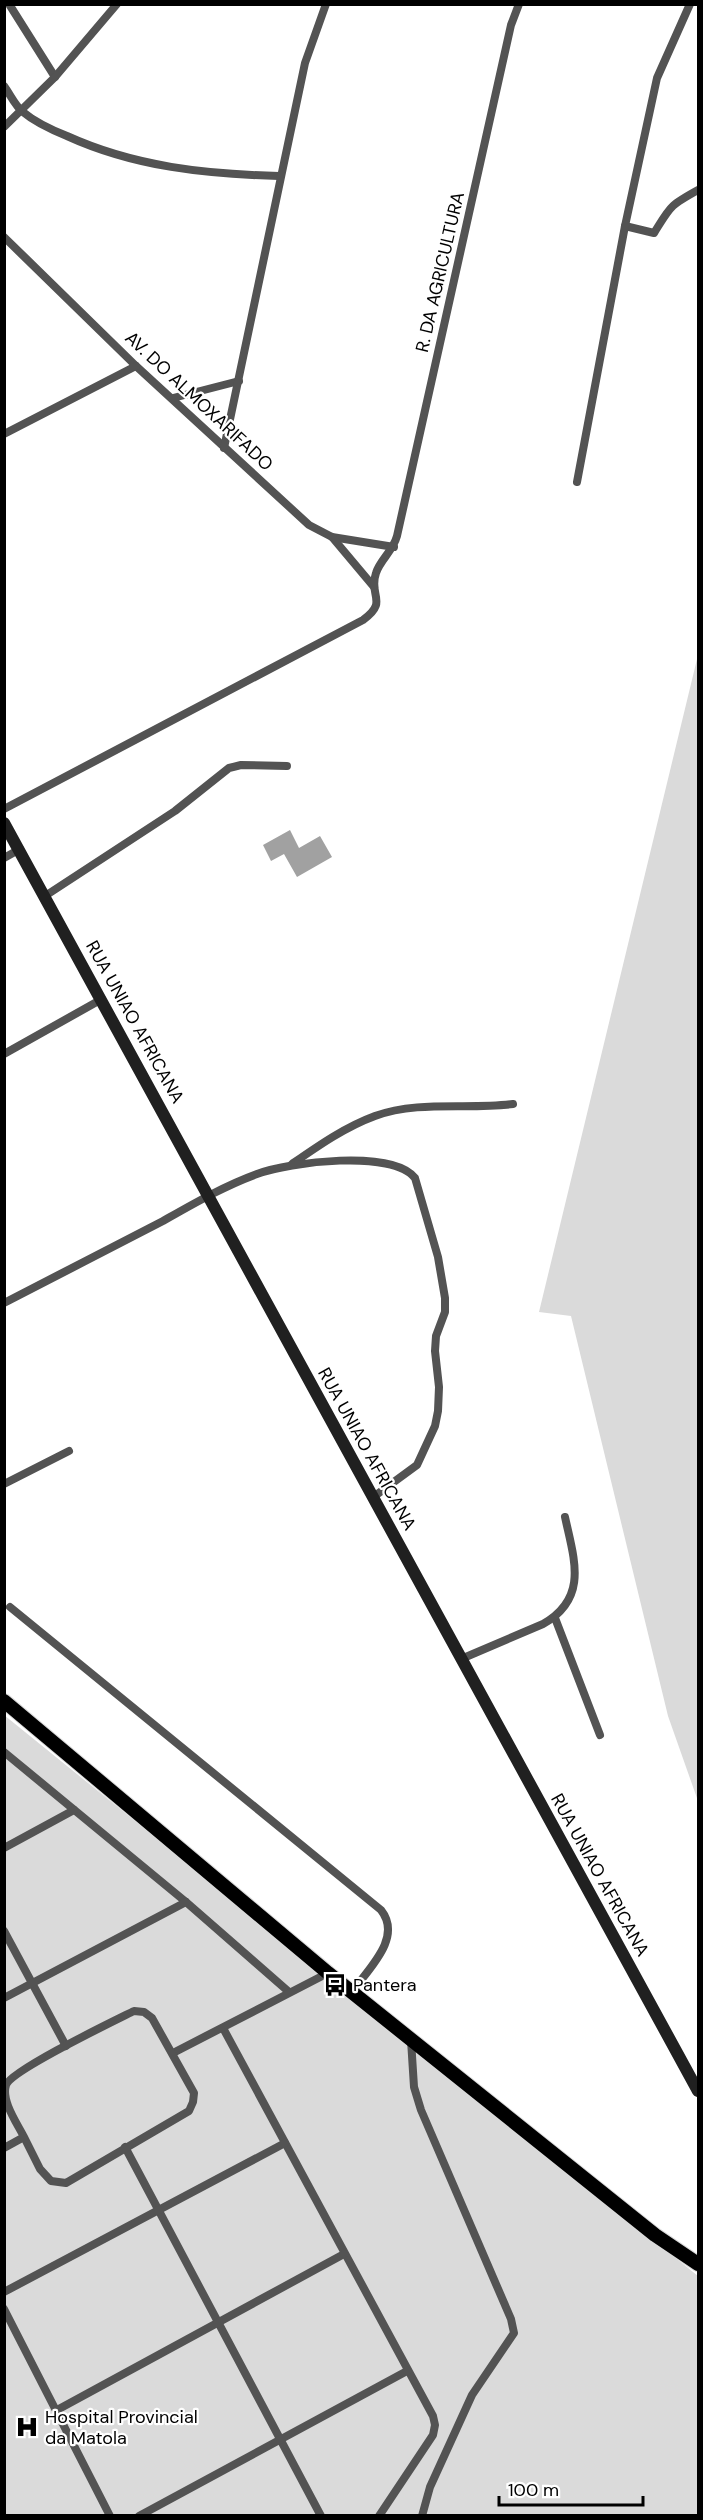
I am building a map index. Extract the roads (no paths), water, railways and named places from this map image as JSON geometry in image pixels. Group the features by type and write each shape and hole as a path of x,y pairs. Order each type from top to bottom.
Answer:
{"main road":[{"name":"RUA UNIAO AFRICANA","path":"4,823 699,2091"},
{"path":"4,1701 328,1973 655,2235 699,2264"},
{"path":"4,1714 34,1726"}],"street":[{"path":"9,4 55,77"},
{"path":"4,127 55,77 117,4"},
{"path":"224,448 279,176 305,63 326,4"},
{"name":"R. DA AGRICULTURA","path":"394,547 511,25 519,4"},
{"path":"577,482 625,226 657,78 690,4"},
{"path":"4,86 21,111 55,131 118,156 180,170 279,176"},
{"path":"625,226 654,233 661,218 673,204 699,190"},
{"name":"AV. DO ALMOXARIFADO","path":"4,237 136,366 309,525 332,537 394,547"},
{"path":"4,434 136,366"},
{"path":"173,398 239,381"},
{"path":"332,537 374,587"},
{"path":"4,809 363,620 374,612 377,601 374,587 375,575 394,547"},
{"path":"45,897 175,811 229,768 242,765 287,766"},
{"path":"4,858 20,849"},
{"path":"4,1054 102,999"},
{"path":"289,1166 331,1137 375,1116 411,1109 491,1107 513,1104"},
{"path":"4,1303 257,1174 289,1166 369,1160 384,1161 410,1171 415,1178 438,1257 446,1312 436,1336 439,1398 435,1426 417,1465 372,1498"},
{"path":"4,1484 69,1451"},
{"path":"461,1659 555,1618 569,1598 577,1574 565,1517"},
{"path":"10,1607 381,1910 389,1925 387,1941 352,1992"},
{"path":"555,1618 600,1735"},
{"path":"4,1752 186,1902 289,1992"},
{"path":"4,1848 74,1810"},
{"path":"4,1998 186,1902"},
{"path":"4,1931 66,2046"},
{"path":"173,2053 328,1973"},
{"path":"134,2011 144,2012 152,2018 173,2053 194,2092 189,2111 66,2183 51,2181 40,2169 24,2137 5,2096 6,2084 14,2076 66,2046 134,2011"},
{"path":"223,2028 433,2416 435,2425 433,2434 379,2516"},
{"path":"411,2040 414,2087 421,2110 511,2319 514,2333 472,2395 430,2487 422,2516"},
{"path":"4,2148 24,2137"},
{"path":"4,2292 285,2143"},
{"path":"124,2147 321,2516"},
{"path":"57,2410 217,2321 345,2254"},
{"path":"4,2309 110,2516"},
{"path":"139,2516 407,2371"}],"place":[{"name":"Pantera","path":"335,1985"},
{"name":"Hospital Provincial da Matola","path":"27,2427"}]}
